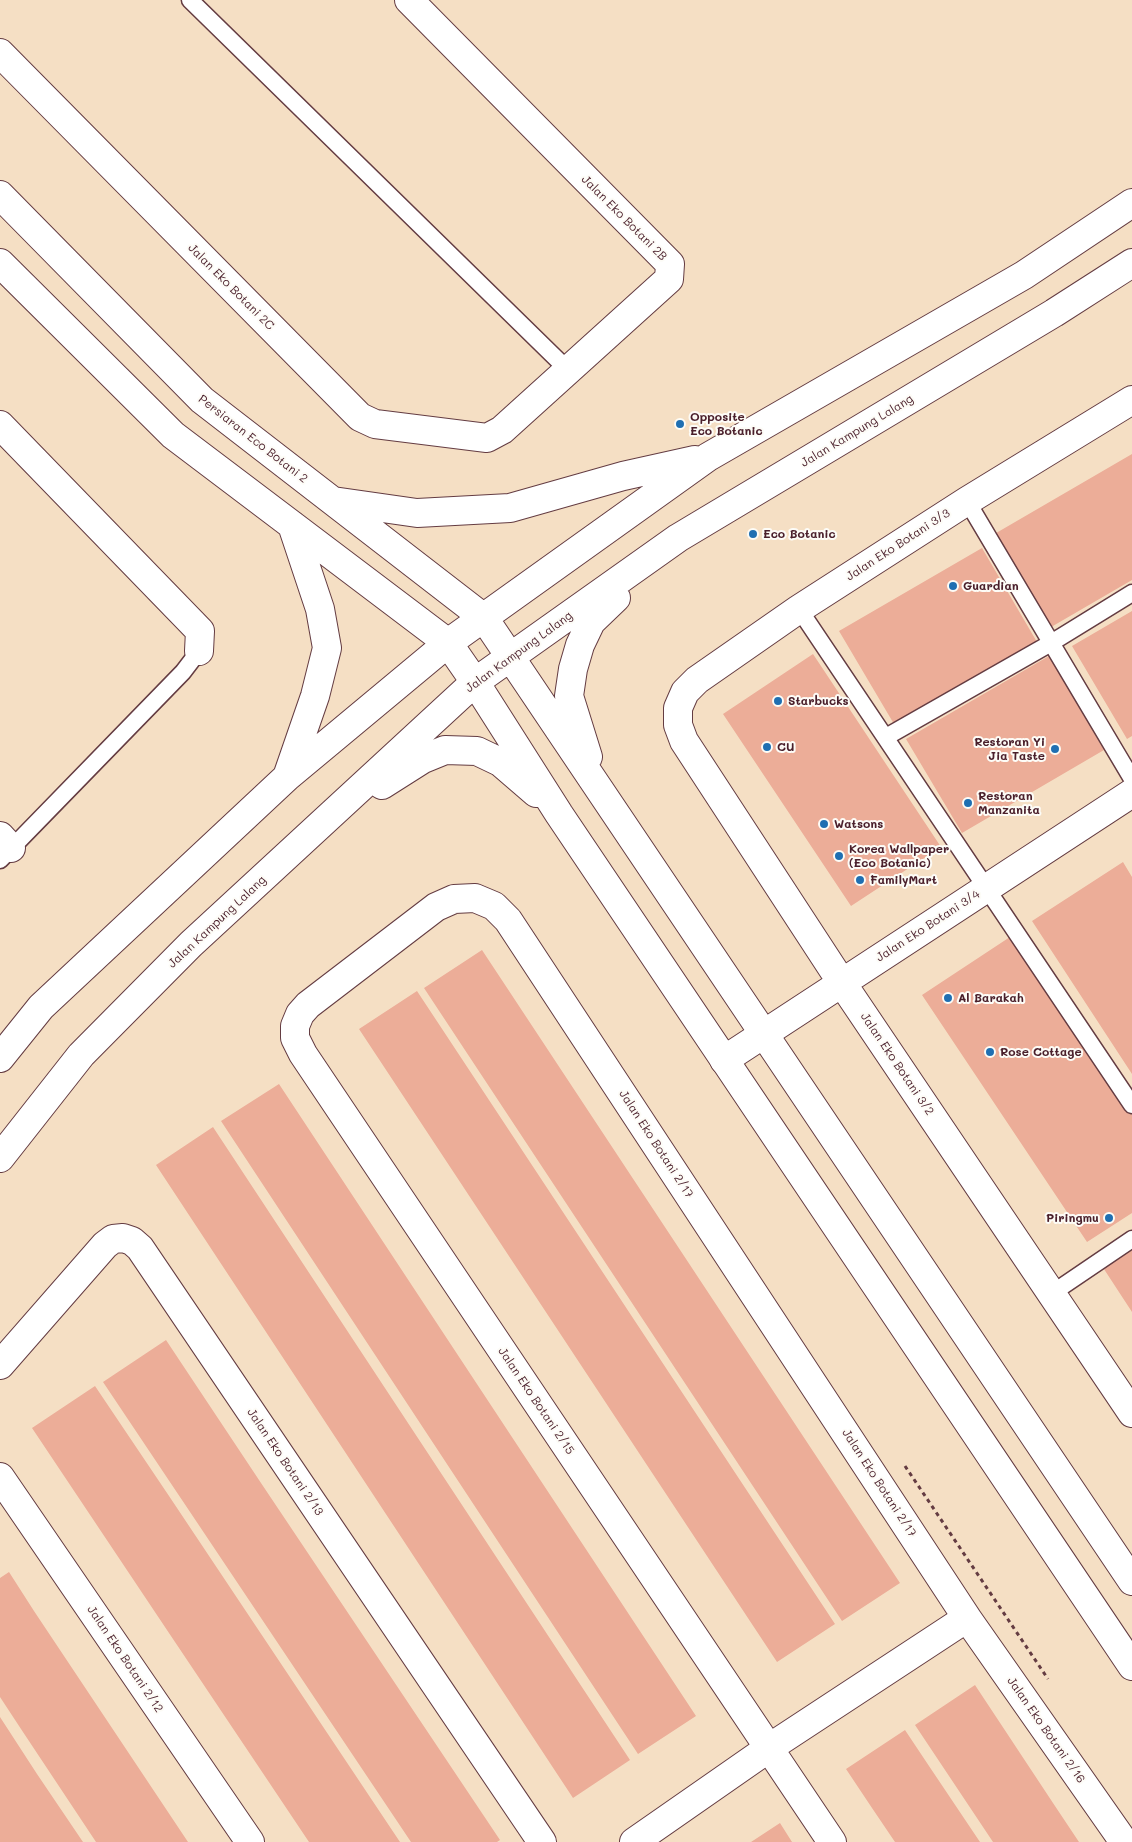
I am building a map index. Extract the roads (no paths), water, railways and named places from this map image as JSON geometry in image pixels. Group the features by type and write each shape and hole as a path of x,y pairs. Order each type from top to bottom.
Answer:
{"street":[{"name":"Jalan Eko Botani 2B","path":"409,0 670,264 669,279 502,430"},
{"name":"Jalan Eko Botani 2C","path":"0,53 360,417 375,424 487,438 502,430"},
{"name":"Persiaran Eco Botani 2","path":"0,195 202,400 484,618 1132,1581"},
{"path":"0,1058 40,1007 287,777 448,643 708,457 1024,275 1132,203"},
{"path":"0,263 173,435 448,643 724,1060 1132,1666"},
{"name":"Jalan Kampung Lalang","path":"0,1158 81,1056 191,944 475,682 678,538 1132,263"},
{"name":"Jalan Eko Botani 3/3","path":"678,708 685,692 697,680 799,609 967,501 1132,400"},
{"path":"0,425 200,631 199,651"},
{"path":"332,500 417,513 510,508 623,476 708,457"},
{"path":"287,777 315,696 327,648 320,609 292,525"},
{"path":"598,788 569,696 572,669 590,622 678,538"},
{"name":"Jalan Eko Botani 3/2","path":"678,708 678,725 684,741 842,983 1132,1413"},
{"path":"328,818 424,759 445,750 477,751 500,762 560,814"},
{"name":"Jalan Eko Botani 3/4","path":"724,1060 1130,797"},
{"name":"Jalan Eko Botani 2/17","path":"303,1054 295,1038 295,1026 300,1014 308,1005 436,907 454,899 475,898 494,906 508,920 967,1618"},
{"name":"Jalan Eko Botani 2/15","path":"303,1054 832,1842"},
{"name":"Jalan Eko Botani 2/13","path":"0,1365 105,1245 113,1240 123,1238 132,1241 140,1248 542,1842"},
{"name":"Jalan Eko Botani 2/12","path":"0,1477 250,1842"},
{"path":"634,1842 769,1748 967,1618"},
{"name":"Jalan Eko Botani 2/16","path":"967,1618 1124,1842"}],"lane":[{"path":"190,0 568,371"},
{"path":"967,501 1051,643 1130,797"},
{"path":"886,737 1051,643 1132,593"},
{"path":"799,609 1132,1105"},
{"path":"4,848 183,672 199,651"},
{"path":"1051,1294 1132,1239"}],"place":[{"name":"Opposite Eco Botanic","path":"680,424"},
{"name":"Eco Botanic","path":"753,534"},
{"name":"Guardian","path":"953,586"},
{"name":"Starbucks","path":"778,701"},
{"name":"CU","path":"767,747"},
{"name":"Restoran Yi Jia Taste","path":"1055,749"},
{"name":"Restoran Manzanita","path":"968,803"},
{"name":"Watsons","path":"824,824"},
{"name":"Korea Wallpaper (Eco Botanic)","path":"839,856"},
{"name":"FamilyMart","path":"860,880"},
{"name":"Al Barakah","path":"948,998"},
{"name":"Rose Cottage","path":"990,1052"},
{"name":"Piringmu","path":"1109,1218"}]}
